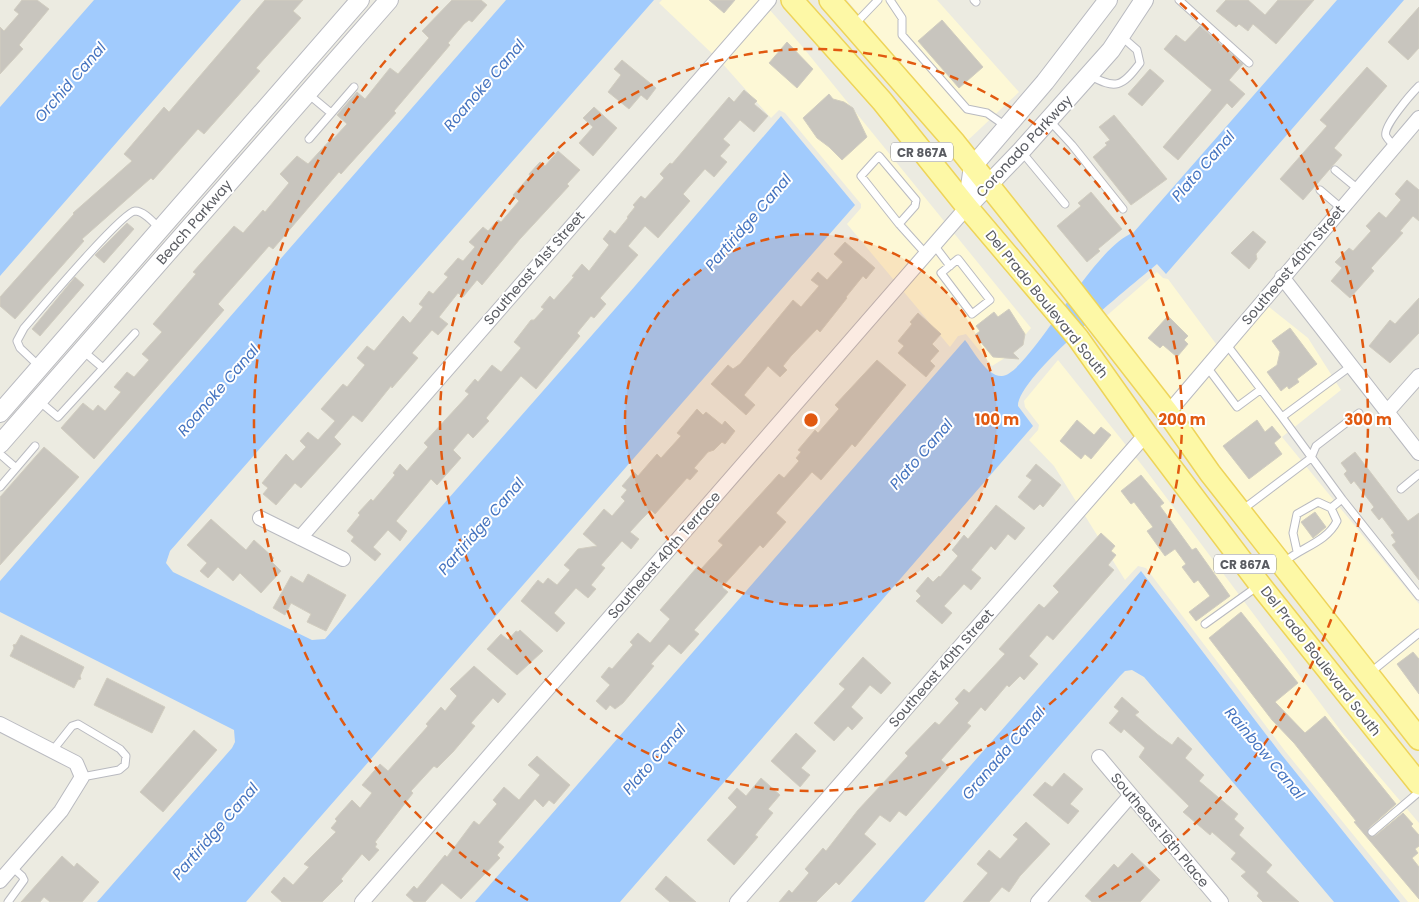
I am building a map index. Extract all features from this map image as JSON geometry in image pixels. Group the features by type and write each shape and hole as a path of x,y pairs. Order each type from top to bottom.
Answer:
{"main road":[{"name":"Del Prado Boulevard South","path":"792,0 882,101 967,207 1078,338 1146,434 1260,584 1419,784"},
{"name":"Del Prado Boulevard South","path":"830,0 973,166 1069,286 1168,412 1189,443 1281,565 1419,739"},
{"path":"1122,400 1149,410 1168,412"},
{"path":"1146,434 1166,434 1189,443"}],"street":[{"name":"Beach Parkway","path":"2,406 40,367 360,0"},
{"name":"Beach Parkway","path":"0,444 389,0"},
{"name":"Southeast 41st Street","path":"300,538 769,0"},
{"name":"Coronado Parkway","path":"967,207 973,166 1080,40 1108,0"},
{"name":"Coronado Parkway","path":"967,207 1021,151 1088,75 1121,36 1144,0"},
{"path":"318,48 335,62"},
{"name":"Southeast 40th Street","path":"1168,412 1419,118"},
{"name":"Southeast 40th Terrace","path":"362,902 967,207"},
{"path":"162,225 181,238"},
{"path":"1282,277 1419,452"},
{"path":"1388,412 1419,376"},
{"path":"22,387 38,400"},
{"name":"Southeast 40th Street","path":"737,902 1146,434"},
{"path":"260,518 343,560"},
{"path":"0,724 76,763 82,777 60,811 0,881"},
{"name":"Southeast 16th Place","path":"1099,757 1221,902"},
{"path":"1038,902 1130,796"}],"lane":[{"path":"853,26 878,0"},
{"path":"890,0 902,18 902,35 967,109 987,113 1007,127"},
{"path":"1179,0 1249,63"},
{"path":"1088,75 1112,85 1126,82 1140,63 1137,50 1121,36"},
{"path":"309,139 354,86"},
{"path":"1394,146 1386,136 1386,132 1392,120 1419,86"},
{"path":"307,93 331,113"},
{"path":"1049,120 1072,144 1123,209"},
{"path":"1021,151 1065,204"},
{"path":"899,224 916,206 916,200 879,156 861,176 899,224 950,266"},
{"path":"1336,170 1358,189"},
{"path":"1320,190 1341,208"},
{"path":"40,367 20,348 17,341 24,328 113,227 132,211 144,214 162,225"},
{"path":"958,259 990,300 972,314 941,273 950,266 958,259"},
{"path":"38,400 58,417 135,333"},
{"path":"1227,345 1342,499 1419,596"},
{"path":"82,350 103,368"},
{"path":"1282,417 1351,366"},
{"path":"1207,367 1237,407 1260,390"},
{"path":"1240,511 1311,458 1316,446 1359,413"},
{"path":"0,487 35,446"},
{"path":"0,454 16,468"},
{"path":"1401,489 1419,474"},
{"path":"1331,508 1342,499"},
{"path":"1281,565 1297,551 1314,545 1332,530 1337,521 1331,508 1318,502 1297,514 1293,532 1297,551"},
{"path":"1205,624 1260,584"},
{"path":"1367,675 1419,633"},
{"path":"53,750 72,726 78,724 120,749 126,756 125,764 119,770 82,777"},
{"path":"1372,832 1419,792"},
{"path":"8,902 24,880 12,867"}],"shaded area":[{"path":"662,0 761,0 801,45 1031,328 1008,356 992,366 966,334 958,336 950,347 847,224 861,208 861,204 785,113 779,110 771,118 721,62 659,3"},
{"path":"847,0 937,0 1019,92 965,143"},
{"path":"1157,272 1163,278 1168,279 1222,352 1264,303 1308,338 1341,390 1282,437 1419,604 1419,728 1104,318"},
{"path":"1058,360 1145,469 1344,735 1419,823 1419,902 1408,902 1285,751 1146,568 1138,566 1125,580 1054,466 1029,440 1038,430 1039,425 1025,407 1024,401"}],"water":[{"name":"Orchid Canal","path":"94,0 241,0 0,276 0,107"},
{"path":"506,0 654,0 170,551 166,563 173,572 312,640 325,639 629,293 781,116 855,205 246,902 97,902 232,748 235,742 234,730 0,612 0,581"},
{"name":"Plato Canal","path":"1337,0 1404,0 1166,274 1157,264 1078,332 1036,374 1023,392 1018,406 1033,426 620,902 475,902 965,340 991,372 1002,376 1013,370 1028,355 1099,261 1117,243 1133,233"},
{"path":"1141,571 1281,754 1400,902 1334,902 1144,677 1132,670 1125,671 1120,676 924,902 851,902"}],"building":[{"path":"22,0 37,0 49,9 19,45 23,49 0,74 0,27 4,31 19,14 14,10"},
{"path":"265,0 303,0 293,11 301,18 256,68 260,71 204,134 198,129 153,180 151,178 82,239 84,241 15,319 0,306 0,297 73,213 132,161 124,154 164,107 169,112"},
{"path":"452,0 481,0 487,5 472,22 469,20 464,24 448,43 450,45 394,111 396,113 341,174 339,172 273,249 269,246 218,304 224,310 94,459 61,428 83,403 93,411 98,405 105,411 121,392 114,387 127,372 134,377 149,360 142,354 162,332 153,324 196,274 193,272 234,226 243,233 263,210 265,212 289,183 280,174 297,156 308,164 347,124 337,115 357,92 365,99 390,68 398,74 429,38 422,31"},
{"path":"709,0 735,0 724,13"},
{"path":"1226,0 1248,0 1265,15 1278,0 1314,0 1276,44 1253,24 1248,31 1239,24 1236,27 1216,11"},
{"path":"1419,7 1419,48 1408,60 1388,42"},
{"path":"942,20 983,67 959,88 918,41"},
{"path":"1200,26 1243,64 1229,80 1245,94 1232,108 1227,103 1178,160 1163,147 1212,90 1164,49 1176,35 1185,42"},
{"path":"787,42 813,69 797,88 769,63"},
{"path":"622,60 656,88 647,100 641,95 629,109 608,92 621,75 614,69"},
{"path":"1367,67 1387,86 1334,148 1342,155 1303,200 1280,179 1327,126 1320,120"},
{"path":"1150,69 1164,81 1142,106 1128,94"},
{"path":"744,90 757,101 754,104 768,116 754,132 740,120 723,139 730,145 720,156 727,162 714,177 705,169 683,194 690,201 658,238 645,226 628,246 638,255 600,298 606,304 594,318 591,316 577,333 580,336 536,389 521,376 486,418 489,421 473,438 468,433 453,450 461,458 437,485 431,479 396,521 407,531 400,541 388,530 373,547 381,554 375,561 351,541 354,537 347,531 360,515 358,513 371,499 373,501 395,475 393,473 400,464 407,471 428,447 424,443 469,394 465,391 475,379 478,382 492,365 501,372 521,348 514,342 531,320 534,320 544,309 541,307 550,296 554,300 574,277 572,276 582,264 589,271 609,245 603,239 610,230 615,234 635,207 633,205 641,196 645,199 664,178 660,174 670,163 672,164 729,97 734,102"},
{"path":"829,94 833,99 844,102 853,108 867,137 842,160 817,138 803,118"},
{"path":"594,107 617,128 593,156 579,143 593,127 583,118"},
{"path":"1114,115 1167,179 1131,205 1093,157 1110,140 1099,127"},
{"path":"558,151 580,170 567,184 569,186 520,239 482,285 477,280 463,297 458,293 439,317 448,324 438,335 432,330 412,353 418,358 392,388 391,386 362,422 353,415 334,437 341,444 301,488 295,483 276,505 263,494 268,488 262,483 286,454 293,461 306,447 300,441 308,432 318,440 335,421 321,409 343,384 347,387 365,365 357,358 367,346 374,351 403,316 410,323 423,307 419,304 429,291 433,294 448,277 444,274 458,258 463,261 475,247 469,242 483,227 488,231 498,220 501,222 519,201 513,195 530,176 529,174 540,162 545,166"},
{"path":"1407,180 1419,190 1419,221 1413,216 1400,231 1403,233 1371,268 1374,271 1350,298 1331,281 1342,268 1335,262 1349,248 1353,251 1371,231 1366,226 1379,212 1386,218 1401,200 1395,194"},
{"path":"1091,192 1122,229 1098,249 1100,251 1087,262 1057,226 1081,206 1078,203"},
{"path":"127,223 134,229 104,263 95,255"},
{"path":"1253,231 1266,242 1256,254 1257,259 1249,269 1231,253"},
{"path":"845,242 875,268 866,279 863,276 820,332 817,329 791,356 783,366 787,370 780,377 768,366 744,395 755,405 746,415 711,384 728,365 733,369 740,364 793,300 801,307 819,286 811,280 818,272 827,280 843,262 834,254"},
{"path":"75,277 84,285 40,336 32,329"},
{"path":"1419,298 1419,333 1390,363 1369,346 1390,320 1395,324"},
{"path":"1009,309 1025,334 1023,345 1013,353 1019,359 993,357 975,335 980,331 976,326 994,312 998,317"},
{"path":"918,313 941,334 932,344 939,351 930,361 935,366 926,377 898,353 904,346 898,341 912,324 910,322"},
{"path":"1168,316 1188,336 1184,340 1188,344 1177,357 1163,345 1160,348 1148,338"},
{"path":"1290,328 1317,364 1297,379 1299,382 1289,389 1287,386 1281,391 1267,372 1277,365 1280,352 1272,341"},
{"path":"877,360 906,385 855,447 852,444 821,480 812,472 776,513 786,522 763,548 760,545 722,587 728,592 694,630 699,634 681,654 669,644 651,664 654,666 623,703 615,709 610,705 606,710 596,701 610,685 601,677 609,667 612,669 633,645 630,642 638,633 650,643 670,619 660,610 698,566 701,569 723,545 718,541 779,474 784,478 799,461 796,458 801,452 798,450 815,430 818,433 839,409 835,405"},
{"path":"697,409 703,415 706,412 722,425 725,421 735,431 725,444 722,442 714,450 708,452 694,468 698,471 690,480 687,478 655,514 651,510 630,532 639,539 631,549 622,541 601,565 605,568 591,585 596,589 588,598 576,588 554,613 565,623 557,632 521,601 538,580 543,584 548,578 557,585 570,570 564,565 578,549 597,546 583,534 604,509 612,516 625,501 621,497 627,490 622,486 634,472 638,476 657,454 661,458 681,436 677,433"},
{"path":"1077,420 1094,435 1101,427 1111,435 1091,459 1085,454 1081,459 1060,441"},
{"path":"1257,420 1265,432 1272,426 1281,437 1274,443 1282,454 1249,479 1223,446"},
{"path":"44,447 79,477 0,565 0,497"},
{"path":"1355,452 1408,521 1419,513 1419,580 1392,545 1396,542 1391,535 1394,533 1382,517 1379,520 1371,510 1374,507 1354,481 1351,484 1344,474 1347,471 1341,463"},
{"path":"1036,464 1061,485 1043,507 1040,504 1034,510 1018,497 1032,480 1026,476"},
{"path":"1141,475 1164,503 1160,506 1192,550 1196,548 1230,596 1196,621 1189,612 1210,596 1198,580 1194,583 1182,567 1186,564 1175,549 1165,556 1147,531 1153,527 1134,502 1131,504 1121,491"},
{"path":"996,505 1025,528 1015,540 1008,534 995,550 991,546 971,570 981,578 971,590 964,584 944,606 952,613 942,624 916,601 921,596 916,591 928,577 933,582 940,577 958,556 952,550 964,535 968,539"},
{"path":"1315,512 1326,527 1313,538 1301,522"},
{"path":"211,519 246,550 254,540 274,558 271,561 281,571 261,593 240,573 233,581 218,567 208,578 200,571 207,563 187,545"},
{"path":"1101,533 1115,546 1111,551 1116,555 1108,565 1114,570 1053,640 1047,635 1029,656 1038,664 1024,680 1020,676 1009,687 1007,685 985,711 981,707 967,723 971,726 941,760 949,767 906,816 899,811 890,822 880,815 864,834 876,844 839,885 836,882 816,902 779,902 789,890 792,893 809,873 805,869 823,848 826,851 858,810 908,756 905,753 935,722 939,725 959,703 955,699 964,689 969,693 1005,654 999,649 1039,604 1044,608 1059,592 1053,586"},
{"path":"308,574 346,595 326,631 307,622 311,614 291,603 285,615 273,608 291,576 303,583"},
{"path":"1241,612 1298,683 1275,702 1305,733 1325,716 1396,804 1369,828 1368,835 1375,836 1403,813 1413,824 1411,826 1419,835 1419,846 1415,849 1418,853 1412,858 1419,867 1419,899 1354,822 1356,821 1294,743 1272,720 1209,638"},
{"path":"520,630 543,651 517,675 487,649 501,634 508,640 516,631"},
{"path":"21,635 84,667 80,676 81,679 78,680 74,688 10,656 14,648 13,645 16,644"},
{"path":"1413,652 1419,659 1419,694 1397,664"},
{"path":"863,657 891,683 881,694 870,685 851,707 863,718 852,730 848,726 834,741 814,723 845,689 839,684"},
{"path":"474,666 506,694 498,703 493,698 471,723 475,726 453,752 437,768 434,766 411,791 413,793 375,842 377,844 375,847 379,850 369,861 362,854 341,879 343,881 322,902 282,902 271,892 284,877 293,885 309,867 304,864 336,832 331,828 337,821 335,819 352,800 360,808 372,793 362,785 380,764 388,771 428,726 426,724 441,707 445,711 457,696 450,689"},
{"path":"107,678 165,707 152,733 94,705"},
{"path":"1122,697 1139,712 1135,715 1157,734 1172,745 1178,737 1192,749 1185,758 1204,775 1199,781 1238,814 1234,819 1244,828 1239,835 1272,865 1266,872 1299,902 1263,902 1257,896 1259,893 1241,876 1246,872 1231,859 1236,853 1212,832 1210,835 1183,812 1189,806 1139,757 1145,748 1124,729 1121,733 1109,723 1119,711 1114,707"},
{"path":"194,730 217,750 163,812 140,792"},
{"path":"796,733 816,751 801,768 810,775 800,787 771,761"},
{"path":"537,756 570,785 554,804 549,800 543,807 535,799 498,842 504,847 497,855 500,858 461,899 442,883 425,902 414,902 406,895 414,886 417,889 445,855 447,857 474,821 479,825 497,804 493,800 504,787 519,800 540,775 528,765"},
{"path":"1064,773 1083,789 1070,804 1079,811 1068,824 1033,795 1045,782 1052,787"},
{"path":"761,778 780,795 768,809 773,813 755,835 758,837 734,865 707,840 737,807 728,798 737,788 746,796"},
{"path":"1026,822 1050,844 1020,876 1009,892 1002,887 989,902 963,902 988,873 977,864 989,850 1000,859 1018,839 1013,835"},
{"path":"1132,853 1160,880 1140,902 1092,902 1085,896 1114,864 1118,868"},
{"path":"62,856 74,867 77,863 99,882 82,902 50,902 44,897 40,902 21,902"},
{"path":"666,876 696,902 670,902 655,889"}],"water label":[{"name":"Roanoke Canal","path":"484,85"},
{"name":"Partiridge Canal","path":"748,222"},
{"name":"Roanoke Canal","path":"218,390"},
{"name":"Partiridge Canal","path":"481,526"},
{"name":"Granada Canal","path":"1003,753"},
{"name":"Rainbow Canal","path":"1265,753"},
{"name":"Partiridge Canal","path":"215,831"}]}
